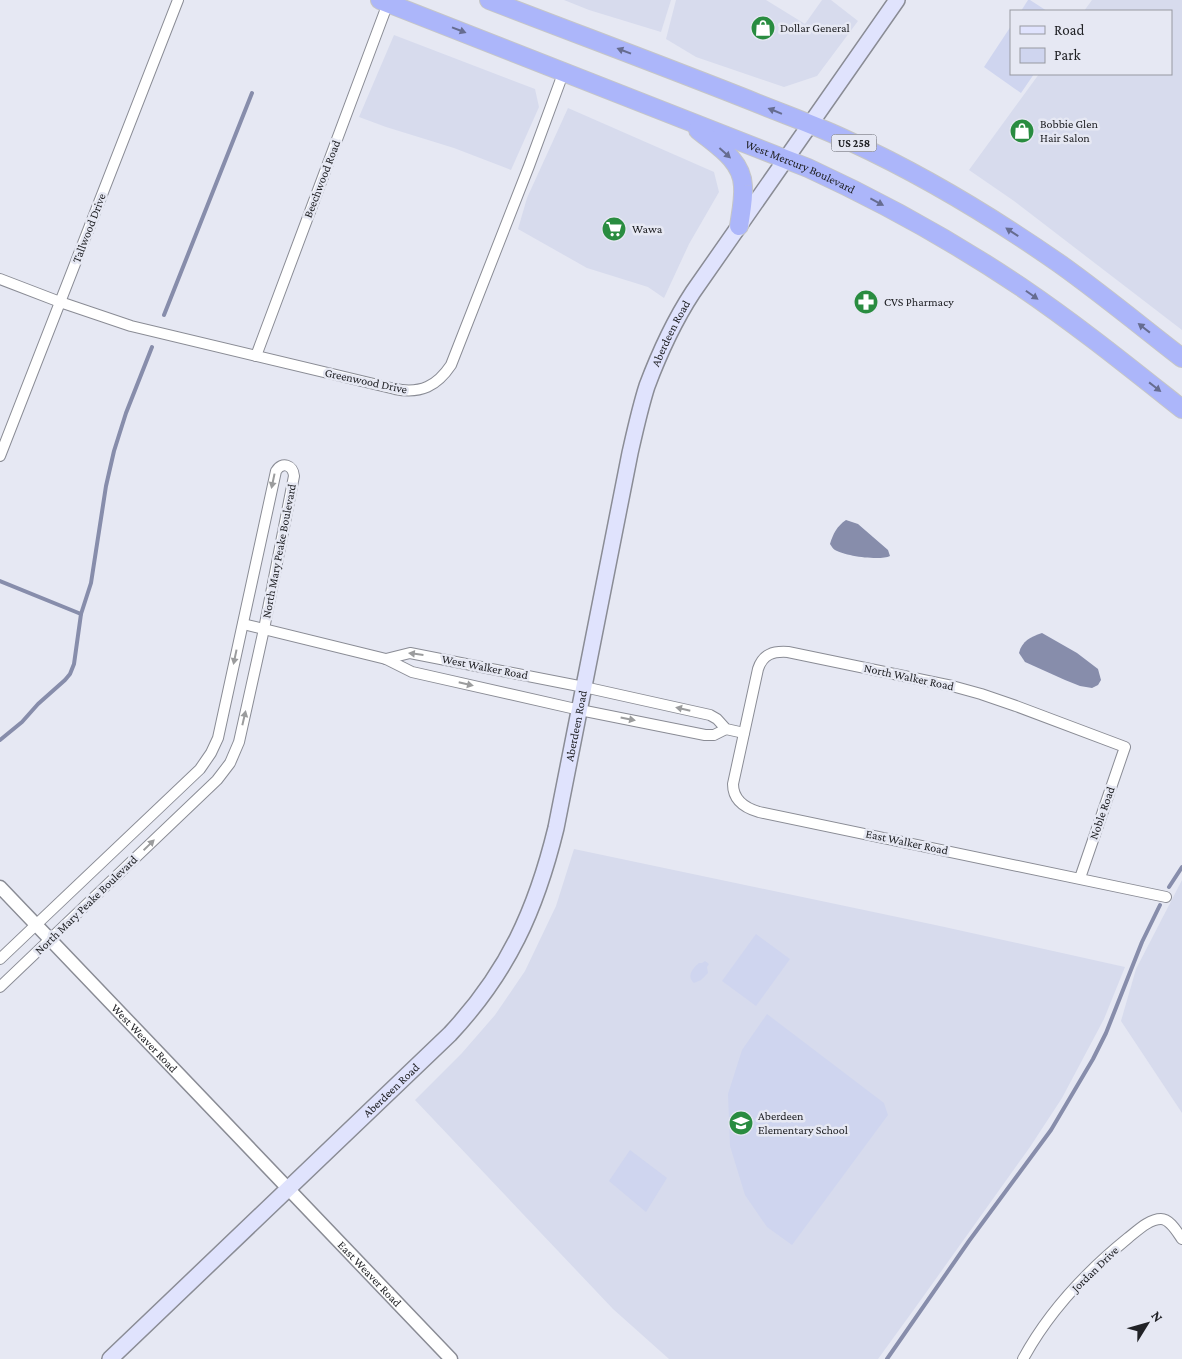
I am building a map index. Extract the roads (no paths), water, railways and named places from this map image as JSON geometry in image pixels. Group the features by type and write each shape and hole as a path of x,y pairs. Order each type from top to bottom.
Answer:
{"highway":[{"name":"US 258","path":"489,0 668,68 810,125 849,141 903,168 1006,228 1062,266 1182,358"},
{"name":"West Mercury Boulevard","path":"384,2 786,159 830,178 891,209 1021,287 1080,328 1182,409"},
{"path":"688,121 728,156 740,171 743,180 743,194 739,226"}],"main road":[{"name":"Aberdeen Road","path":"110,1359 450,1034 477,1002 502,966 524,926 547,866 580,710 630,453 647,386 680,313 702,278 897,0"}],"street":[{"name":"Tallwood Drive","path":"0,456 178,0"},
{"name":"Beechwood Road","path":"256,356 384,2"},
{"name":"Greenwood Drive","path":"0,279 131,326 404,391 422,389 439,380 455,356 564,71"},
{"name":"North Mary Peake Boulevard","path":"0,959 200,769 211,753 218,738 276,471 278,467 283,465 290,466 294,476 264,629 239,742 230,763 217,780 0,987"},
{"name":"West Walker Road","path":"243,624 386,659 412,672 580,710"},
{"name":"West Walker Road","path":"386,659 410,652 584,686"},
{"name":"North Walker Road","path":"744,733 759,665 768,654 783,652 952,686 981,694 1125,748"},
{"path":"584,686 710,715 717,719 726,729 744,733"},
{"path":"580,710 705,735 714,735 726,729"},
{"name":"East Walker Road","path":"744,733 733,788 739,802 759,812 1166,896"},
{"name":"Noble Road","path":"1080,878 1125,748"},
{"name":"West Weaver Road","path":"0,887 289,1188"},
{"name":"East Weaver Road","path":"289,1188 451,1359"},
{"name":"Jordan Drive","path":"1023,1359 1058,1307 1080,1281 1141,1228 1152,1220 1162,1219 1170,1223 1182,1239"}],"waterway":[{"path":"164,315 252,93"},
{"path":"0,740 22,722 38,704 65,680 74,664 81,614 91,583 106,486 114,451 126,413 152,347"},
{"path":"0,581 81,614"},
{"path":"1169,887 1182,867"},
{"path":"887,1359 969,1241 1051,1130 1093,1059 1106,1033 1142,942 1160,905"}],"place":[{"name":"Dollar General","path":"763,28"},
{"name":"Bobbie Glen Hair Salon","path":"1022,131"},
{"name":"Wawa","path":"614,229"},
{"name":"CVS Pharmacy","path":"866,302"},
{"name":"Aberdeen Elementary School","path":"741,1123"}]}
